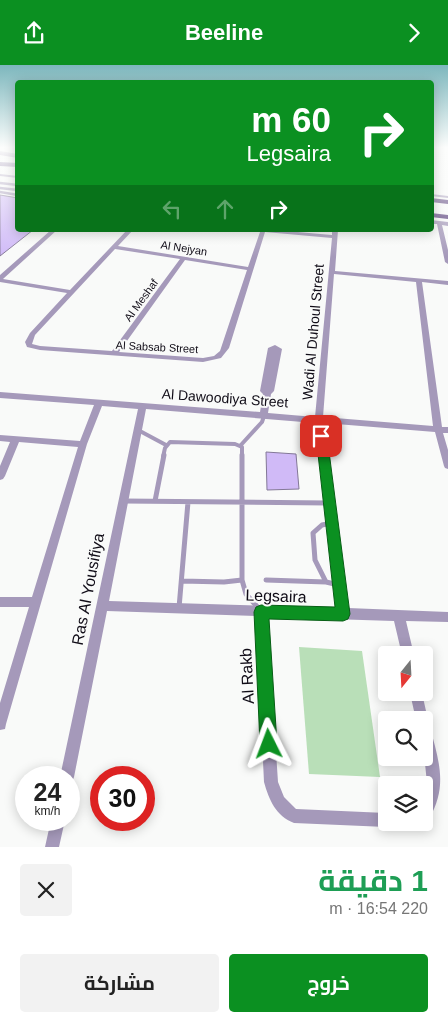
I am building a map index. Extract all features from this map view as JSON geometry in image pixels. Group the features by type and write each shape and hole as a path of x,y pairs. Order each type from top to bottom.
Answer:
{"highway":[{"path":"434,208 448,209"},
{"path":"434,214 448,215"}],"street":[{"path":"434,193 446,198"},
{"path":"434,222 448,224"},
{"path":"439,223 448,262"},
{"path":"0,270 46,232"},
{"path":"0,279 52,232"},
{"name":"Al Sabsab Street","path":"128,232 32,334 28,342 29,345 40,348 114,354 203,359 218,357 225,348 262,232"},
{"path":"286,232 334,234"},
{"name":"Wadi Al Duhoul Street","path":"334,234 319,419 343,614"},
{"name":"Al Nejyan","path":"113,247 251,269"},
{"name":"Al Meshaf","path":"114,354 184,258"},
{"path":"331,273 448,283"},
{"path":"0,279 71,292"},
{"path":"419,281 438,429 448,466"},
{"path":"264,416 267,393 270,392 271,370"},
{"name":"Al Dawoodiya Street","path":"0,395 448,430"},
{"path":"0,724 83,444 99,403"},
{"name":"Ras Al Yousifiya","path":"69,766 104,606 122,501 143,406"},
{"path":"0,438 83,444"},
{"path":"0,476 16,439"},
{"path":"0,601 36,602"},
{"name":"Legsaira","path":"104,606 448,617"},
{"name":"Al Rakb","path":"261,612 271,782 274,796 283,809 294,816 378,820"},
{"path":"399,616 406,646"},
{"path":"431,766 434,780 433,789"},
{"path":"52,847 56,831"}],"lane":[{"path":"0,188 15,190"},
{"path":"0,192 15,194"},
{"path":"240,446 258,427 264,416"},
{"path":"138,431 166,445"},
{"path":"166,445 174,441 240,446"},
{"path":"155,501 166,445"},
{"path":"240,446 242,450 242,580 246,594 261,612"},
{"path":"122,501 329,503"},
{"path":"179,609 188,502"},
{"path":"326,582 313,553 313,533 322,525 332,523"},
{"path":"266,579 326,582 339,585"},
{"path":"182,581 224,582 242,580"}],"green space":[{"path":"299,647 362,651 380,776 309,774"}],"building":[{"path":"0,195 15,198 15,232 30,232 0,256"},
{"path":"266,452 296,454 299,489 267,490"}],"route":[{"path":"269,744 261,612 343,614 321,436"}]}
